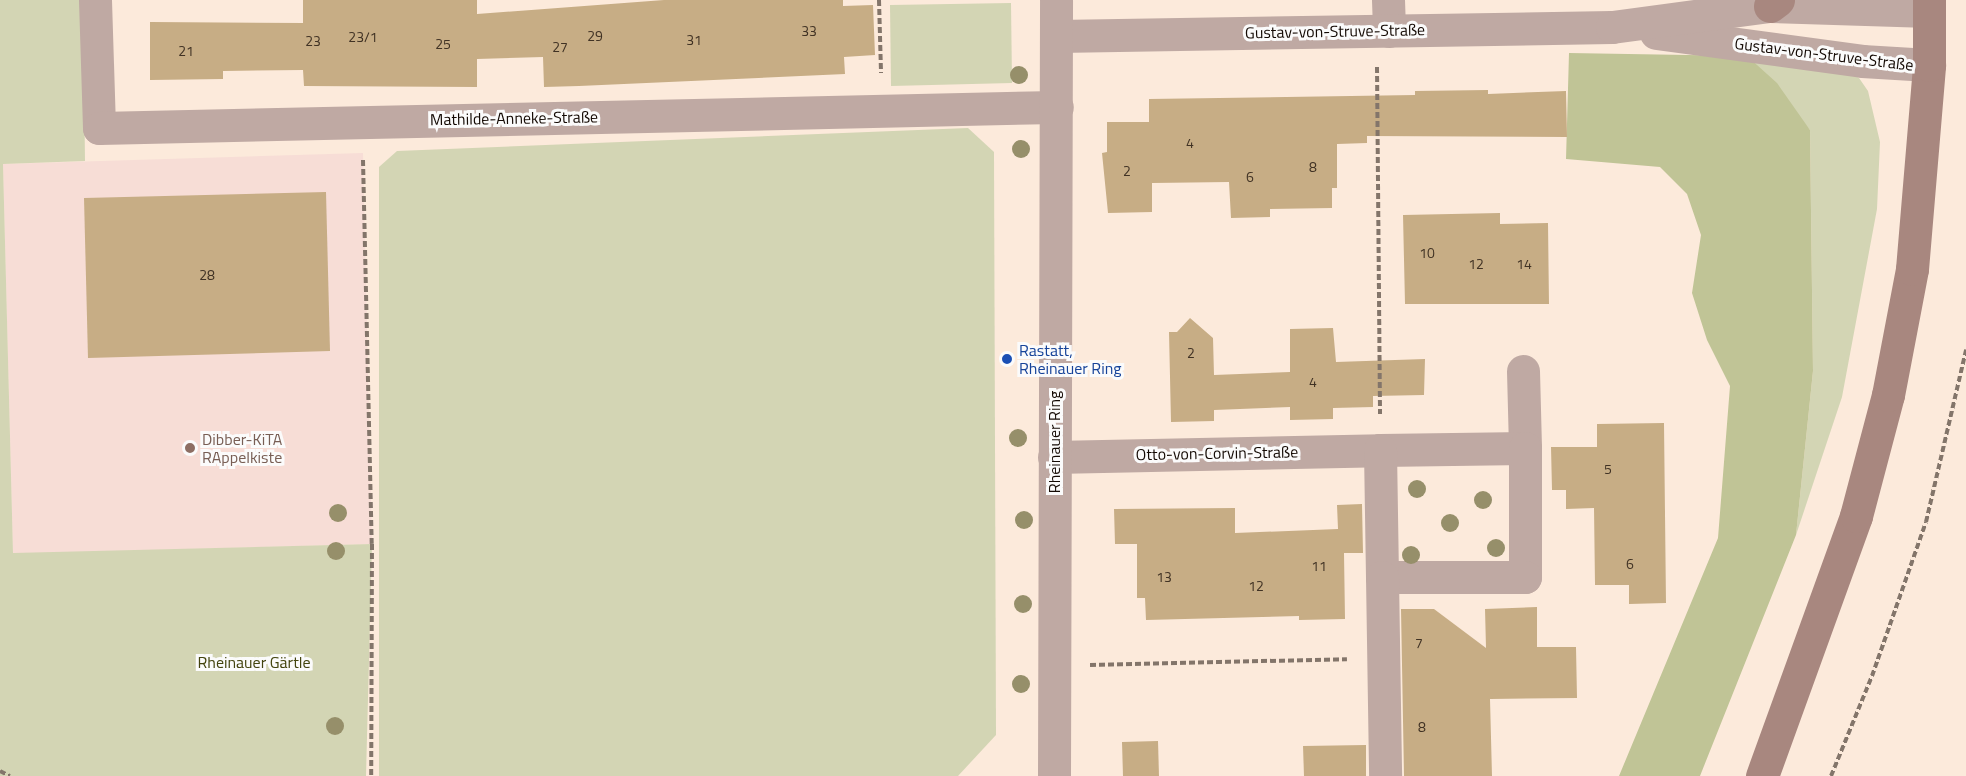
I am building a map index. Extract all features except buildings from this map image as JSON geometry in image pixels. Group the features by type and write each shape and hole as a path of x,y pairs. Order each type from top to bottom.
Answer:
{"main road":[{"path":"1762,776 1856,516 1888,395 1912,269 1929,66 1929,5"}],"street":[{"name":"Mathilde-Anneke-Straße","path":"95,0 99,128 1057,107"},
{"name":"Rheinauer Ring","path":"1054,776 1056,0"},
{"name":"Gustav-von-Struve-Straße","path":"1612,27 1774,3 1929,5"},
{"name":"Gustav-von-Struve-Straße","path":"1057,36 1385,20 1612,27 1862,62 1929,66"},
{"path":"1382,577 1526,577 1523,371"},
{"name":"Otto-von-Corvin-Straße","path":"1054,457 1525,448"},
{"path":"1380,450 1385,776"}],"path":[{"path":"879,0 882,110"},
{"path":"1380,450 1385,20"},
{"path":"370,121 363,153 372,544 371,776"},
{"path":"1831,776 1872,676 1926,522 1966,350"},
{"path":"1054,665 1384,658"},
{"path":"0,771 10,776"}],"shaded area":[{"name":"Dibber-KiTA RAppelkiste","path":"363,153 372,544 13,554 3,164"}],"green space":[{"name":"Rheinauer Gärtle","path":"0,0 83,0 85,161 3,164 13,553 372,544 366,776 0,776"},
{"path":"1011,3 1012,83 891,86 890,5"},
{"path":"1569,53 1747,56 1777,83 1810,130 1813,371 1796,535 1700,776 1619,776 1718,538 1730,386 1707,340 1692,293 1701,235 1687,194 1660,167 1566,159"},
{"path":"1747,57 1845,69 1859,78 1868,91 1880,142 1877,209 1842,397 1796,535 1813,371 1810,130"},
{"path":"968,128 994,152 996,735 958,776 379,776 379,167 397,151"}],"place":[{"name":"Rastatt, Rheinauer Ring","path":"1007,359"},
{"name":"Dibber-KiTA RAppelkiste","path":"190,448"}]}
